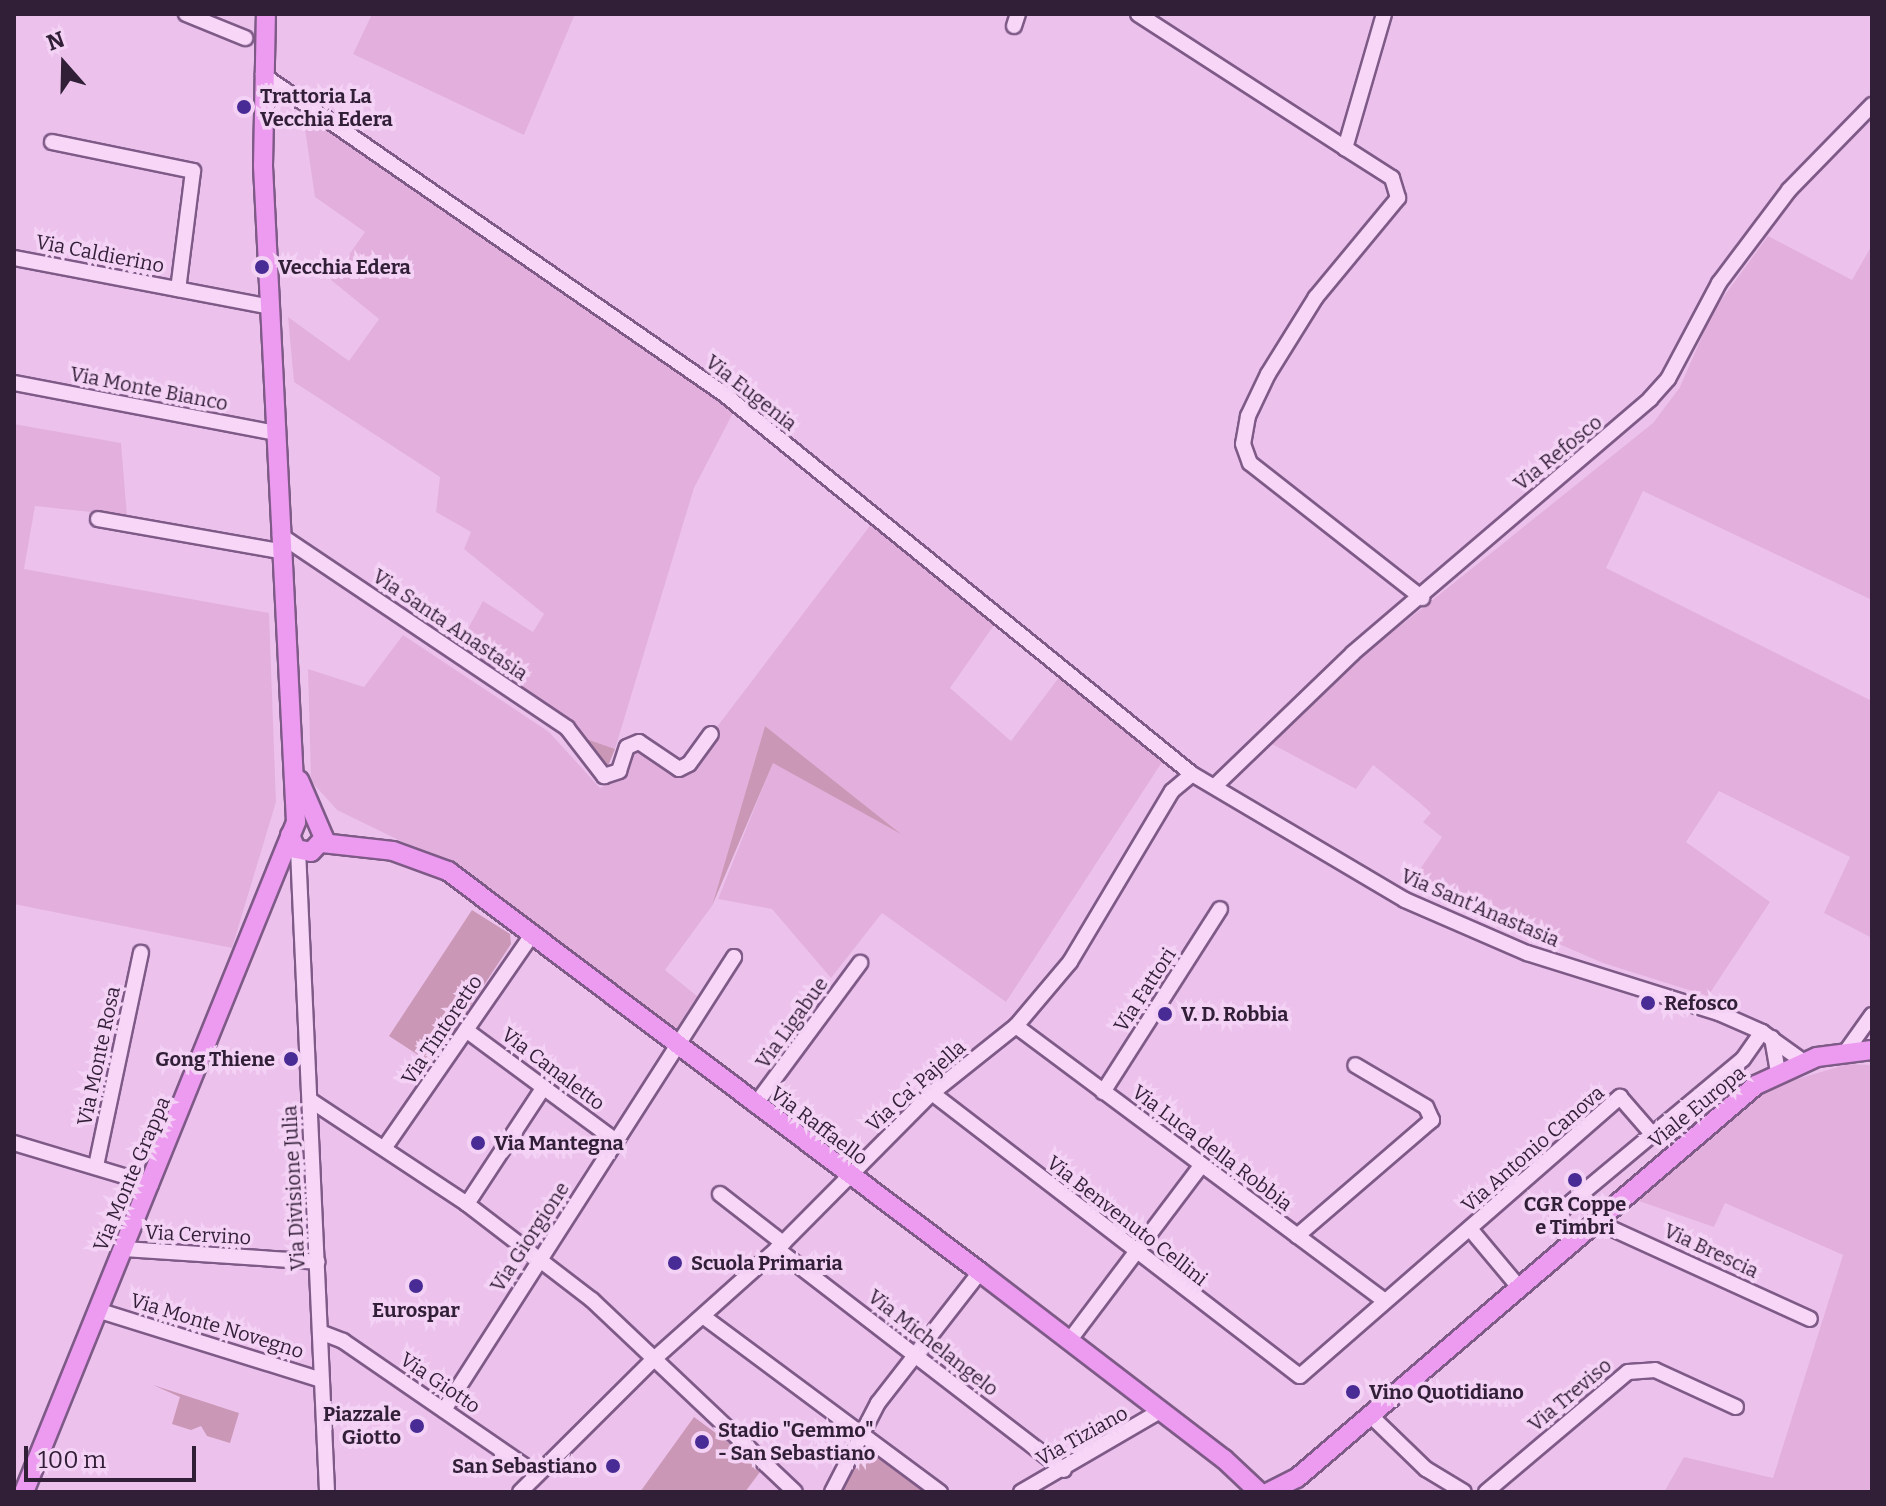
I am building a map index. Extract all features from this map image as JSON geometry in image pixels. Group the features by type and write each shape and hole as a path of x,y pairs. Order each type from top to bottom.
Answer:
{"main road":[{"path":"266,14 263,75 280,543 293,763 308,836"},
{"name":"Via Raffaello","path":"308,836 393,851 448,871 849,1177 980,1272 1242,1473 1259,1492"},
{"name":"Via Monte Grappa","path":"24,1492 278,873 308,836"},
{"name":"Viale Europa","path":"1277,1489 1315,1463 1726,1107 1778,1073 1804,1062 1847,1050 1872,1050"},
{"path":"1277,1489 1307,1492 1315,1463"},
{"name":"Via Raffaello","path":"1242,1473 1277,1489"}],"street":[{"path":"186,14 245,38"},
{"path":"1138,14 1392,178 1398,198 1316,297 1268,374 1248,416 1243,444 1250,463 1422,598"},
{"path":"1345,148 1384,14"},
{"name":"Via Eugenia","path":"263,75 724,394 1192,774"},
{"name":"Via Refosco","path":"1216,785 1353,653 1422,598 1650,399 1668,379 1719,283 1789,190 1872,105"},
{"name":"Via Caldierino","path":"52,142 193,171 178,289"},
{"name":"Via Caldierino","path":"14,258 271,307"},
{"name":"Via Monte Bianco","path":"14,383 276,433"},
{"path":"98,519 280,543"},
{"name":"Via Santa Anastasia","path":"280,543 567,728 586,759 604,776 612,776 627,747 639,742 679,769 689,764 711,734"},
{"name":"Via Sant'Anastasia","path":"1192,774 1216,785 1287,834 1405,900 1527,953 1719,1013 1767,1035 1804,1062"},
{"name":"Via Ca' Pajella","path":"520,1492 535,1473 654,1359 780,1246 932,1093 1016,1026 1070,962 1172,791 1192,774"},
{"name":"Via Divisione Julia","path":"308,836 299,883 327,1492"},
{"name":"Via Fattori","path":"1103,1092 1220,909"},
{"name":"Via Tintoretto","path":"385,1147 532,935"},
{"name":"Via Monte Rosa","path":"96,1166 141,953"},
{"name":"Via Giorgione","path":"444,1410 734,957"},
{"name":"Via Ligabue","path":"755,1105 860,963"},
{"path":"1847,1050 1872,1015"},
{"name":"Via Luca della Robbia","path":"1016,1026 1385,1301"},
{"name":"Via Canaletto","path":"466,1030 616,1141"},
{"path":"1767,1035 1778,1073"},
{"name":"Viale Europa","path":"1571,1242 1557,1221 1563,1209 1743,1059 1767,1035"},
{"path":"1297,1236 1432,1120 1426,1107 1355,1065"},
{"path":"467,1204 544,1087"},
{"name":"Via Benvenuto Cellini","path":"932,1093 1138,1255 1300,1376"},
{"name":"Via Antonio Canova","path":"1300,1376 1620,1097 1653,1135"},
{"path":"310,1100 467,1204 592,1300 795,1492"},
{"path":"14,1143 151,1184"},
{"path":"1069,1341 1138,1255 1201,1166"},
{"name":"Via Michelangelo","path":"720,1194 780,1246 1064,1470"},
{"name":"Via Brescia","path":"1595,1221 1810,1319"},
{"name":"Via Antonio Canova","path":"1471,1230 1518,1286"},
{"name":"Via Cervino","path":"124,1249 318,1262"},
{"path":"832,1492 860,1432 914,1353 980,1272"},
{"name":"Via Monte Novegno","path":"100,1311 321,1380"},
{"path":"704,1317 940,1492"},
{"name":"Via Giotto","path":"320,1332 343,1341 535,1473"},
{"name":"Via Treviso","path":"1486,1492 1628,1372 1655,1370 1736,1407"},
{"name":"Via Tiziano","path":"1021,1492 1064,1470 1160,1411"},
{"path":"1370,1415 1426,1469 1464,1492"}],"shaded area":[{"path":"372,14 575,14 524,135 353,54"},
{"path":"302,109 734,411 694,488 615,749 575,735 458,647 483,601 533,632 544,614 464,549 471,532 436,512 440,477 294,382 288,317 349,361 379,319 331,280 365,232 315,197"},
{"path":"1768,236 1852,280 1872,245 1872,600 1643,491 1606,568 1872,701 1872,938 1824,913 1850,857 1719,791 1686,842 1770,902 1708,996 1603,963 1412,881 1442,837 1423,822 1431,813 1373,765 1356,789 1270,743 1349,667 1653,423 1680,387 1713,311"},
{"path":"14,424 121,443 127,516 35,506 24,569 269,613 276,802 232,948 14,904"},
{"path":"872,523 997,621 950,688 1011,741 1060,676 1166,756 1006,1002 882,913 831,978 772,909 718,899 773,762 897,831 765,726 712,906 665,970 698,997 677,1029 460,870 337,810 311,781 308,669 364,687 403,635 549,732 600,788 609,784 634,749 678,778"},
{"path":"765,726 901,834 773,763 712,906"},
{"path":"575,735 615,749 608,766 599,768"},
{"path":"472,910 510,934 511,944 432,1064 389,1036"},
{"path":"1848,1064 1872,1065 1872,1492 1664,1492 1684,1457 1773,1478 1843,1255 1725,1203 1714,1227 1633,1199 1753,1099 1777,1085"},
{"path":"153,1385 239,1413 230,1443 207,1436 201,1426 191,1430 172,1424 180,1397"},
{"name":"Stadio \"Gemmo\" - San Sebastiano","path":"694,1417 763,1468 745,1492 640,1492"},
{"path":"865,1445 929,1492 839,1492"}],"place":[{"name":"Trattoria La Vecchia Edera","path":"244,107"},
{"name":"Vecchia Edera","path":"262,267"},
{"name":"Refosco","path":"1648,1003"},
{"name":"V. D. Robbia","path":"1165,1014"},
{"name":"Gong Thiene","path":"291,1059"},
{"name":"Via Mantegna","path":"478,1143"},
{"name":"CGR Coppe e Timbri","path":"1575,1180"},
{"name":"Scuola Primaria","path":"675,1263"},
{"name":"Eurospar","path":"416,1286"},
{"name":"Vino Quotidiano","path":"1353,1392"},
{"name":"Piazzale Giotto","path":"417,1426"},
{"name":"Stadio \"Gemmo\" - San Sebastiano","path":"702,1442"},
{"name":"San Sebastiano","path":"613,1466"}]}
